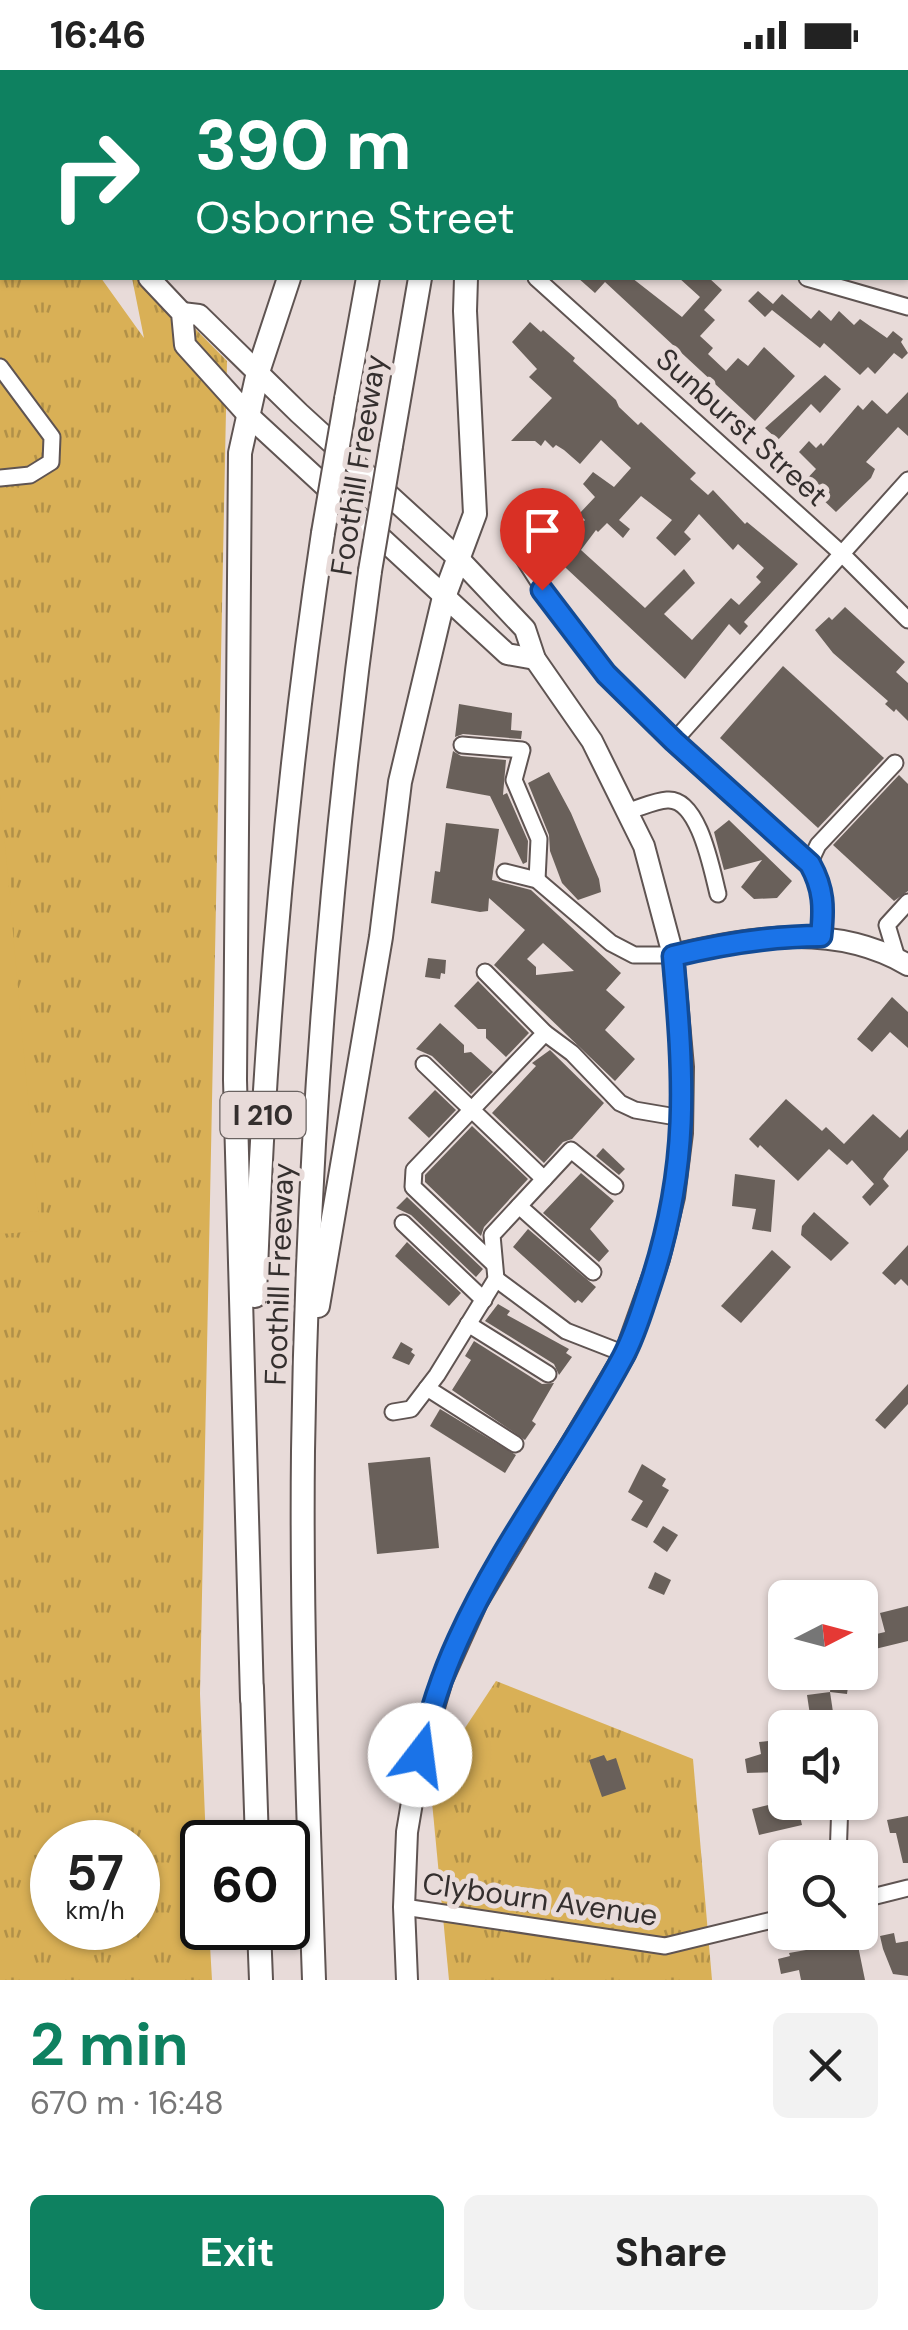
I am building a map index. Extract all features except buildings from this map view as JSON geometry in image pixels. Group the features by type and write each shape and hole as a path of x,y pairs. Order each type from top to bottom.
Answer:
{"highway":[{"path":"252,1699 234,963 240,453 258,372 288,280"},
{"name":"Foothill Freeway","path":"256,1820 250,1451 262,1127 288,803 323,533 368,280"},
{"name":"Foothill Freeway","path":"314,1977 303,1584 305,1373 314,1130 331,906 370,571 420,280"},
{"path":"305,1373 380,938 400,782 444,597 476,514 466,280"},
{"path":"260,1950 261,1980"}],"main road":[{"path":"151,280 182,314 185,346 248,416 507,654 535,659"},
{"path":"182,314 199,315 459,559 525,629 535,659 592,741 644,846 673,956 683,1066 682,1118 674,1197 663,1244 625,1354 476,1602 442,1680 412,1794 404,1907 406,1980"},
{"path":"673,956 726,943 821,936 858,944 902,961"}],"street":[{"name":"Sunburst Street","path":"538,280 840,553 908,620"},
{"path":"814,280 908,307"},
{"path":"0,367 52,437 52,462 30,475 0,478"},
{"path":"674,741 908,480"},
{"path":"516,546 542,590 606,674 810,864 824,903 821,936"},
{"path":"462,746 522,750 514,780 539,838 537,880"},
{"path":"810,864 818,844 895,763"},
{"path":"628,811 667,800 687,808 700,828 718,894"},
{"path":"506,872 537,880 611,943 634,955 673,956"},
{"path":"902,961 887,926 908,902"},
{"path":"484,972 620,1103 635,1110 682,1118"},
{"path":"545,1033 414,1170 413,1186 495,1271 566,1331 625,1354"},
{"path":"424,1064 544,1179"},
{"path":"393,1412 411,1408 484,1300 495,1271 492,1236 571,1150 616,1186"},
{"path":"519,1206 593,1272"},
{"path":"403,1223 484,1300"},
{"path":"468,1324 548,1374"},
{"path":"427,1388 515,1444"},
{"path":"878,1896 908,1888"},
{"name":"Clybourn Avenue","path":"404,1907 666,1946 768,1922"}],"green space":[{"path":"0,280 102,280 144,338 132,280 147,280 227,361 200,1694 205,1820 180,1820 180,1950 210,1950 212,1980 0,1980"},
{"path":"0,789 40,1231 0,1234"},
{"path":"496,1681 693,1759 712,1980 449,1980 430,1781"}],"route":[{"path":"420,1755 435,1699 476,1602 625,1354 659,1259 674,1197 682,1133 683,1066 673,956 726,943 821,936 824,903 810,864 606,674 542,590"}]}
